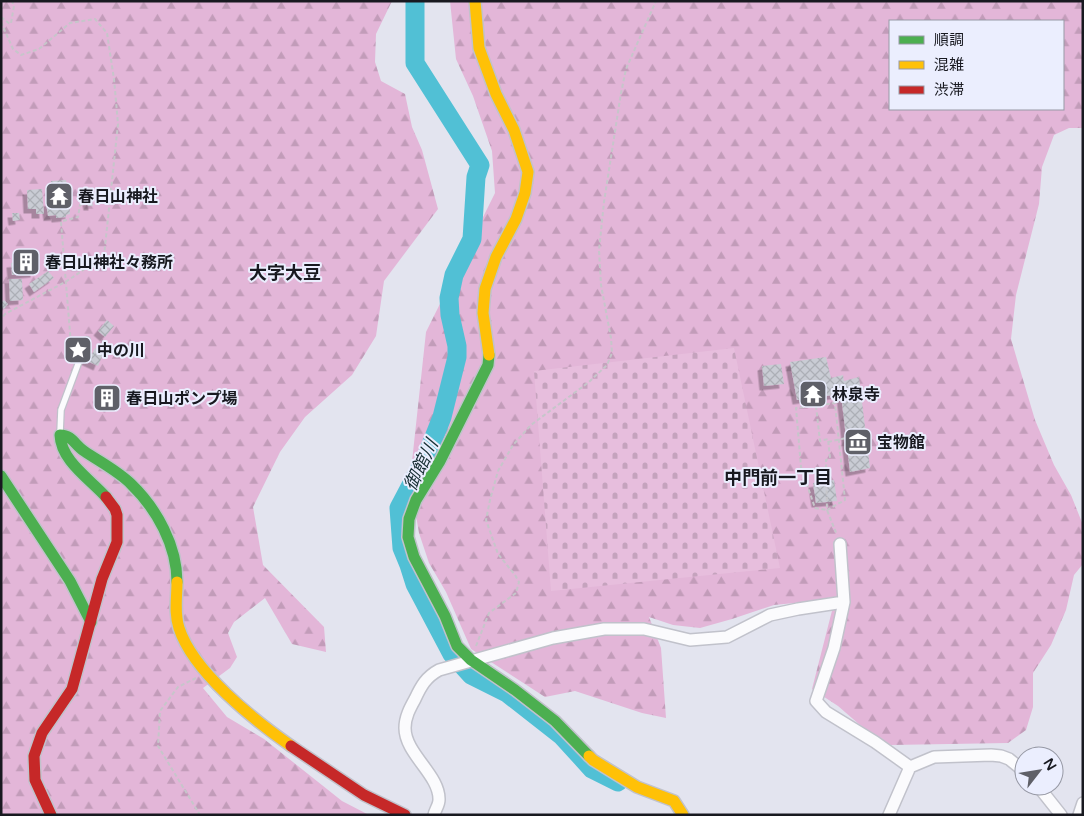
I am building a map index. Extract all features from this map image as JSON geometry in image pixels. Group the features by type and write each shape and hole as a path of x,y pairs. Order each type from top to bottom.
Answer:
{"street":[{"path":"475,1 479,48 496,94 514,130 528,172 525,193 516,219 496,257 485,289 483,313 489,350 488,364 440,461 416,500 410,519 408,536 414,557 445,616 457,646 471,660 515,690 555,721 592,760 637,787 674,802 683,815"},
{"path":"50,815 35,780 34,758 40,735 66,702 73,686 92,622 100,584 118,542 116,510 110,500 68,457 60,446 60,435 68,435 81,449 130,483 158,519 176,564 178,583 176,612 178,626 182,637 207,672 248,713 298,751 365,796 405,815"},
{"path":"1,476 70,582 92,622"},
{"path":"840,544 844,602 834,648 816,701 826,712 875,742 910,767"},
{"path":"434,815 439,801 437,789 407,741 404,728 407,715 422,684 429,676 444,668 553,638 604,629 644,629 690,640 727,637 770,615 798,608 844,602"},
{"path":"889,815 910,767 934,757 991,754 1009,759 1014,763"},
{"path":"1046,796 1061,815"},
{"path":"1079,815 1083,803"}],"lane":[{"path":"60,435 61,410 87,340"}],"path":[{"path":"1,17 11,23 14,6 12,1"},
{"path":"471,660 489,614 516,593 519,582 498,554 486,520 498,471 513,445 531,425 589,382 607,365 612,353 600,277 599,250 604,202 626,69 656,1"},
{"path":"1,22 13,49 20,55 39,49 70,23 95,19 107,33 118,124 104,256 67,281 5,314 1,318"},
{"path":"72,360 62,221 78,217 80,204 83,204"},
{"path":"835,403 845,500 827,510 815,508 801,468 796,408 835,403"},
{"path":"816,406 820,441 828,439 830,458 826,460 827,510 840,544"},
{"path":"828,442 846,438"},
{"path":"200,815 158,746 160,711 178,687 207,672"}],"green space":[{"path":"1,1 392,1 376,34 375,62 381,81 405,94 412,127 422,150 438,209 384,281 376,336 352,375 305,417 280,452 253,507 263,565 324,627 326,652 292,644 265,598 234,622 228,633 237,657 230,668 203,688 227,717 264,739 342,801 369,815 1,815"},
{"path":"450,1 1083,1 1083,128 1069,128 1054,135 1042,167 1039,204 1016,295 1011,339 1035,420 1054,465 1071,495 1083,525 1083,564 1074,575 1066,610 1051,645 1033,673 1033,707 1026,730 1008,743 891,745 860,725 838,706 812,689 835,599 774,605 700,628 673,625 649,617 661,648 666,718 642,713 575,691 545,697 471,649 446,592 429,563 419,533 410,480 426,332 495,193 492,151 473,96 456,59"},
{"path":"734,348 780,568 551,591 534,371"}],"building":[{"name":"春日山神社","path":"66,180 67,191 64,191 64,200 69,200 70,214 66,215 66,217 56,218 56,215 48,216 46,202 55,201 51,181"},
{"path":"42,189 44,214 36,214 36,209 28,209 27,190"},
{"path":"92,200 93,206 88,206 87,201"},
{"path":"12,213 19,213 20,220 13,221"},
{"name":"春日山神社々務所","path":"33,250 35,273 12,275 11,263 24,262 23,251"},
{"path":"48,271 54,278 34,292 29,284"},
{"path":"9,279 22,279 23,300 10,301"},
{"path":"4,300 8,304 4,309 1,307 1,303"},
{"path":"107,320 114,326 105,337 98,331"},
{"path":"95,348 104,352 98,366 85,360 89,353 92,354"},
{"path":"826,357 831,378 843,375 844,381 859,377 870,468 850,472 841,394 797,400 790,362"},
{"path":"781,364 784,384 764,386 762,366"},
{"name":"春日山ポンプ場","path":"104,389 117,399 109,408 97,398"},
{"path":"834,480 837,501 816,503 813,483"}],"waterway":[{"name":"御館川","path":"415,1 415,63 480,165 476,177 472,239 454,275 449,298 457,357 442,417 427,455 399,508 402,548 415,584 452,654 471,675 507,693 562,736 592,769 618,782"}],"traffic: fast":[{"path":"489,355 488,365 440,461 416,500 409,519 408,537 414,557 445,616 457,646 471,660 515,690 555,721 589,756"},
{"path":"106,497 77,469 65,453 60,435 70,438 84,451 120,475 131,484 149,505 164,529 169,542 176,568 177,582"},
{"path":"1,476 70,581 91,622"}],"traffic: slow":[{"path":"475,1 479,48 496,94 514,130 528,172 525,193 516,219 496,257 485,289 483,313 489,355"},
{"path":"177,582 177,622 186,645 197,661 226,694 291,746"},
{"path":"589,756 637,787 674,801 683,815"}],"traffic: jam":[{"path":"51,815 35,780 34,756 42,733 72,689 102,579 117,542 117,515 106,497"},
{"path":"291,746 364,795 405,815"}],"place":[{"name":"春日山神社","path":"59,196"},
{"name":"春日山神社々務所","path":"26,262"},
{"name":"中の川","path":"78,350"},
{"name":"林泉寺","path":"813,394"},
{"name":"春日山ポンプ場","path":"107,398"},
{"name":"宝物館","path":"858,442"}],"district":[{"name":"大字大豆","path":"285,273"},
{"name":"中門前一丁目","path":"778,478"}]}
